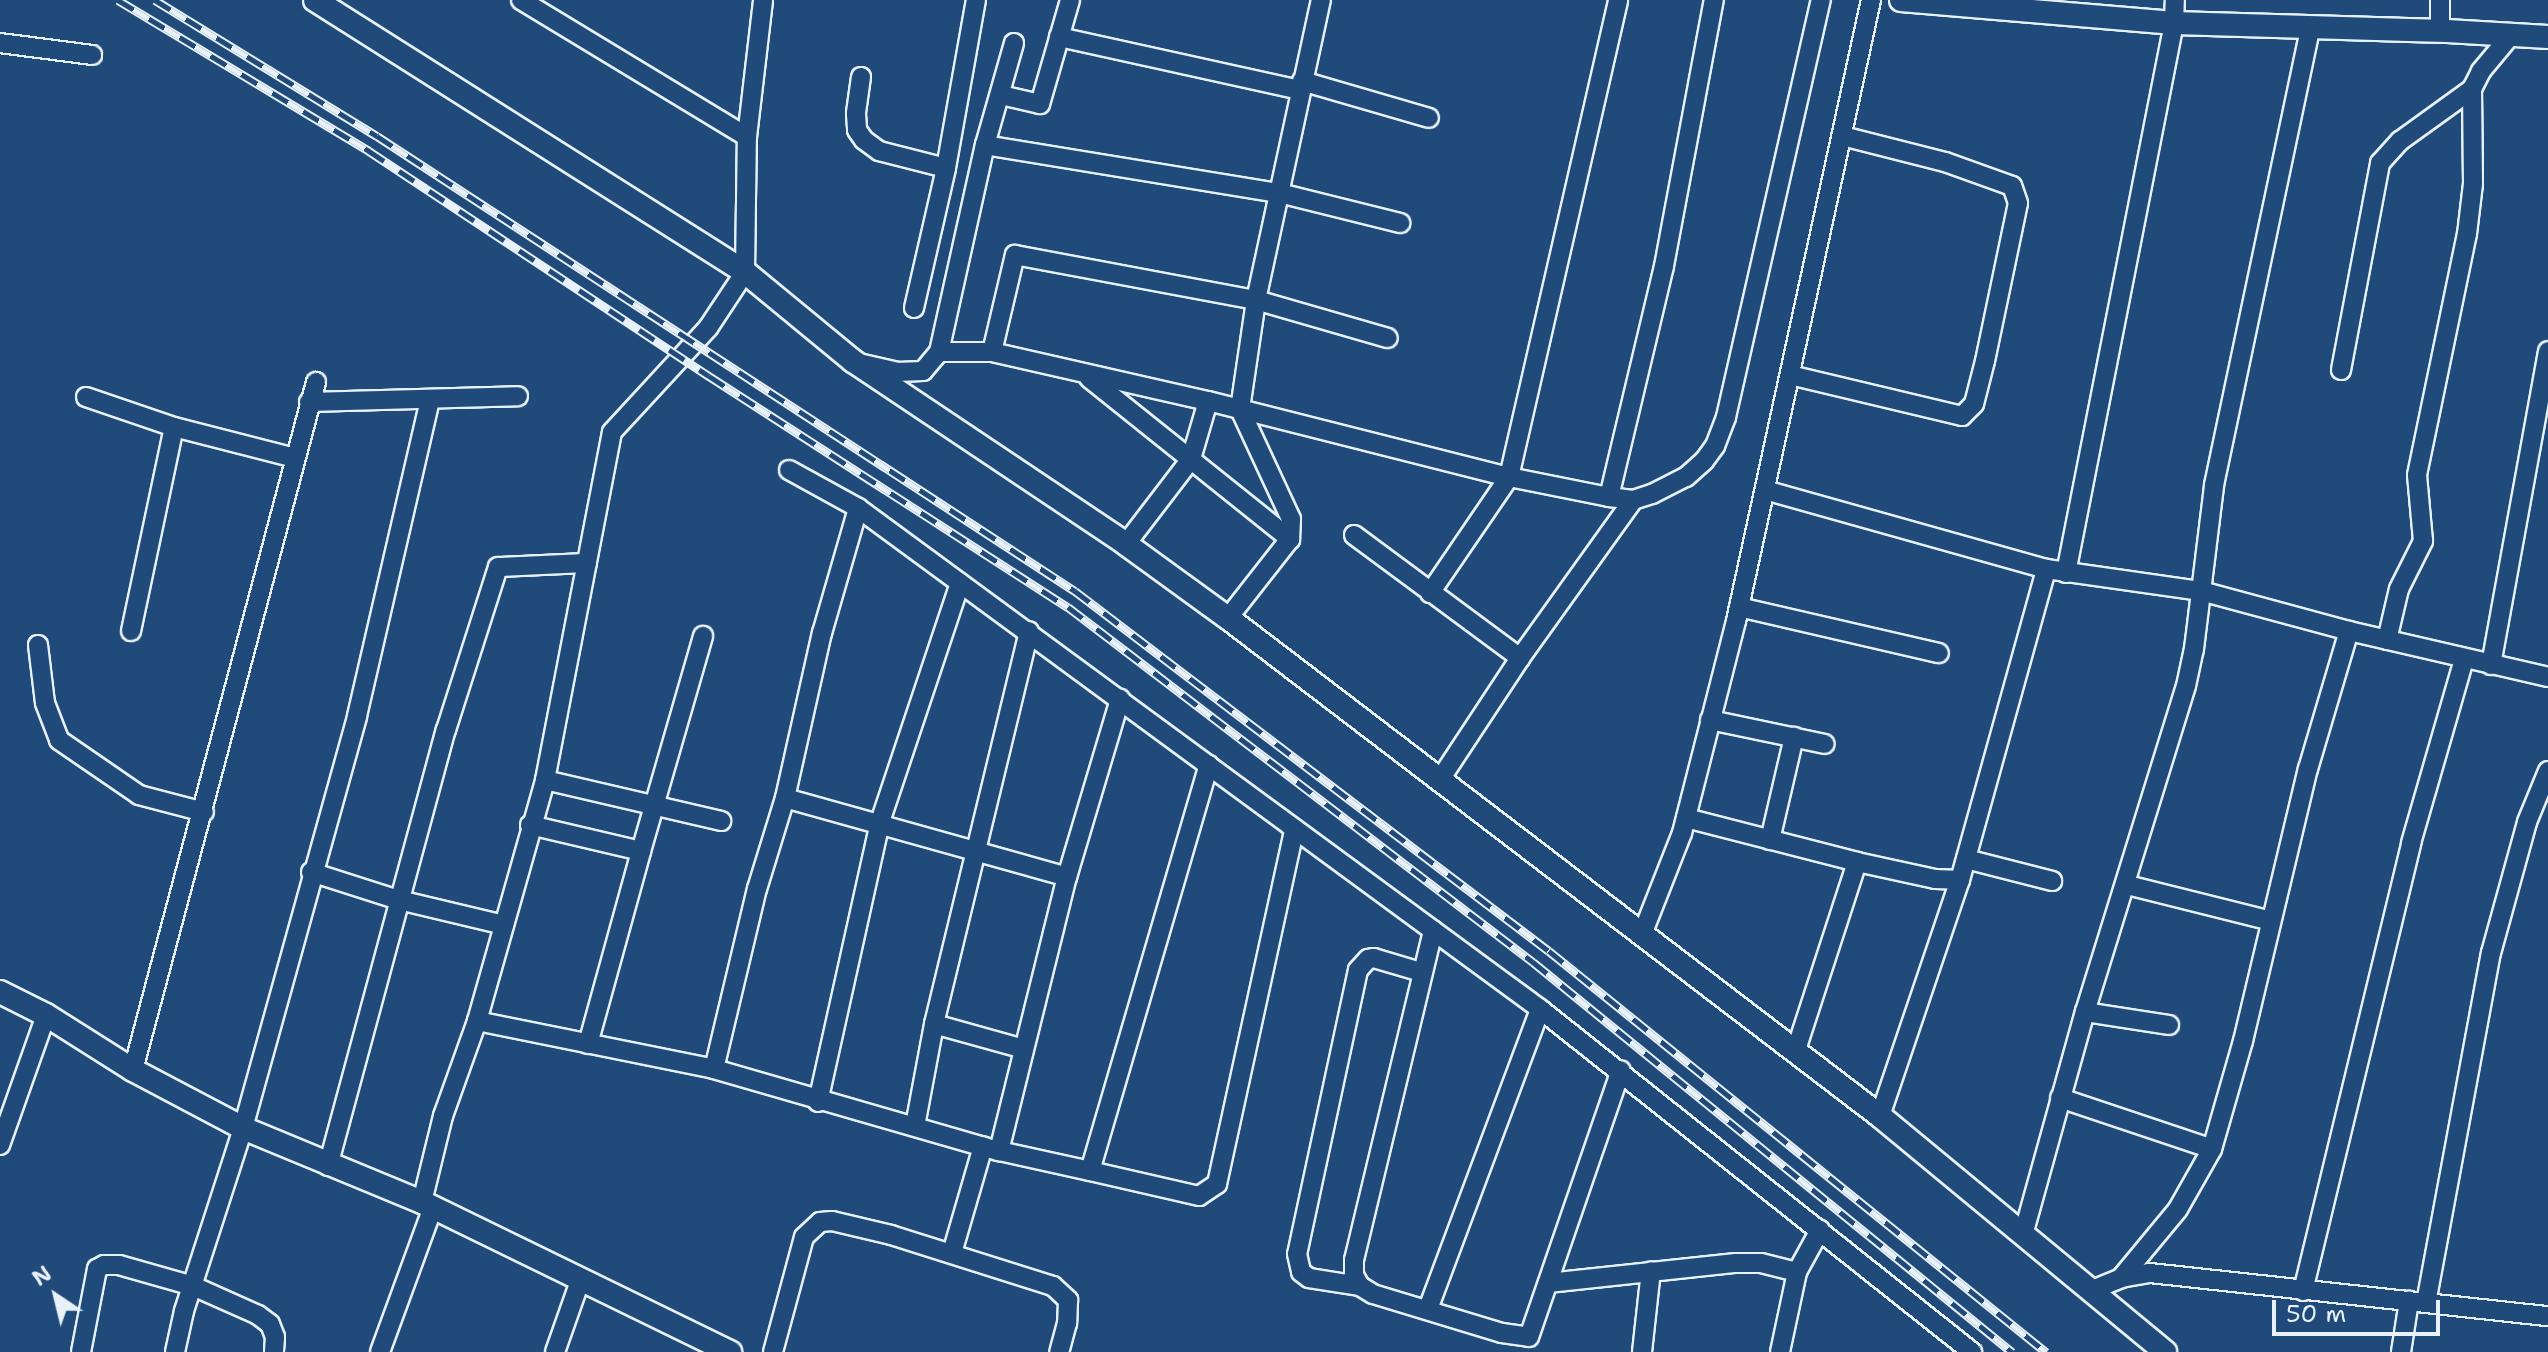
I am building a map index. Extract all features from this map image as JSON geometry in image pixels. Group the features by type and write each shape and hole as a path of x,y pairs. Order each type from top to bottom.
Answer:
{"street":[{"path":"315,0 745,272 853,361 1126,544 1228,618 1880,1116 2165,1352"},
{"path":"521,0 747,137"},
{"path":"380,1352 427,1204 443,1116 477,1021 545,780 612,432 701,336 745,272 747,137 763,0"},
{"path":"914,308 946,168 976,0"},
{"path":"1001,95 1040,104 1070,0"},
{"path":"1228,618 1290,539 1291,519 1240,409 1256,300 1321,0"},
{"path":"1430,593 1509,477 1618,0"},
{"path":"1609,497 1664,266 1714,0"},
{"path":"939,352 992,352 1208,401 1509,477 1633,500 1686,477 1704,461 1721,431 1821,0"},
{"path":"1643,932 1686,818 1739,607 1871,0"},
{"path":"1901,0 2070,7 2174,23 2440,30 2548,37"},
{"path":"2066,573 2174,23 2175,0"},
{"path":"2440,0 2440,30"},
{"path":"2023,1235 2085,1012 2127,885 2186,686 2214,485 2311,26"},
{"path":"2387,640 2399,589 2423,541 2417,475 2467,234 2473,184 2472,89 2481,71 2511,35"},
{"path":"1059,37 1301,86 1429,118"},
{"path":"0,43 92,55"},
{"path":"853,361 897,372 923,371 939,352 985,145 1014,43"},
{"path":"861,77 856,114 857,130 864,140 879,151 946,168"},
{"path":"2341,370 2380,163 2400,141 2472,89"},
{"path":"1790,375 1962,416 1974,404 1985,361 2018,203 2012,186 1945,162 1842,136"},
{"path":"985,145 1279,193 1400,223"},
{"path":"992,352 1015,255 1256,300 1388,338"},
{"path":"2491,665 2548,351"},
{"path":"1083,374 1290,539"},
{"path":"133,1070 316,382"},
{"path":"309,402 518,396"},
{"path":"86,397 174,427 295,458"},
{"path":"175,1352 243,1128 311,872 357,716 430,399"},
{"path":"1126,544 1191,459 1208,401"},
{"path":"131,631 174,427"},
{"path":"789,470 858,508 1540,1009 1621,1070 1972,1352"},
{"path":"1765,490 2046,569 2201,591 2349,631 2548,677"},
{"path":"1439,781 1520,658 1633,500"},
{"path":"714,1069 757,889 785,798 822,633 858,508"},
{"path":"1354,535 1520,658"},
{"path":"328,1166 446,730 498,567 587,563"},
{"path":"1880,1116 1960,880 2046,569"},
{"path":"818,1102 880,822 960,583"},
{"path":"1739,607 1939,653"},
{"path":"915,1126 934,1024 979,850 1029,631"},
{"path":"2121,1278 2178,1209 2212,1149 2308,769 2349,631"},
{"path":"588,1044 703,636"},
{"path":"38,645 45,703 59,740 139,795 204,812"},
{"path":"2303,1291 2411,843 2464,659"},
{"path":"952,1253 1024,1049 1067,877 1120,699"},
{"path":"1710,720 1825,744"},
{"path":"1770,840 1794,737"},
{"path":"1090,1171 1209,765"},
{"path":"2401,1352 2418,1302 2491,953 2527,822 2548,771"},
{"path":"545,780 721,821"},
{"path":"785,798 880,822 1067,877"},
{"path":"1686,818 1857,862 1960,880"},
{"path":"530,825 641,851"},
{"path":"477,1021 714,1069 818,1102 991,1148 1199,1196 1217,1184 1294,830"},
{"path":"1966,859 2052,881"},
{"path":"1795,1053 1857,862"},
{"path":"311,872 399,900 504,925"},
{"path":"2127,885 2271,921"},
{"path":"1360,1286 1354,1275 1354,1260 1433,930"},
{"path":"1421,972 1374,958 1363,963 1358,970 1297,1254 1301,1272 1309,1278 1360,1286 1373,1294 1524,1339 1532,1333 1621,1070"},
{"path":"0,992 46,1015 133,1070 243,1128 328,1166 427,1204 718,1350"},
{"path":"1428,1309 1540,1009"},
{"path":"2085,1012 2169,1025"},
{"path":"0,1145 46,1015"},
{"path":"934,1024 1024,1049"},
{"path":"2060,1098 2212,1149"},
{"path":"773,1352 804,1237 820,1222 832,1221 952,1253 1061,1291 1068,1300 1068,1313 1059,1352"},
{"path":"1780,1352 1797,1272 1820,1230"},
{"path":"1548,1283 1748,1262 1797,1272"},
{"path":"81,1352 93,1279 104,1265 119,1265 193,1286 239,1305 270,1324 275,1337 274,1352"},
{"path":"1642,1352 1651,1271"},
{"path":"2092,1290 2121,1278 2150,1273 2548,1316"},
{"path":"555,1352 580,1281"}],"railway":[{"path":"118,0 369,151 709,376 1068,607 1533,962 2012,1352"},
{"path":"155,0 377,136 1075,591 1549,951 2046,1352"}]}
